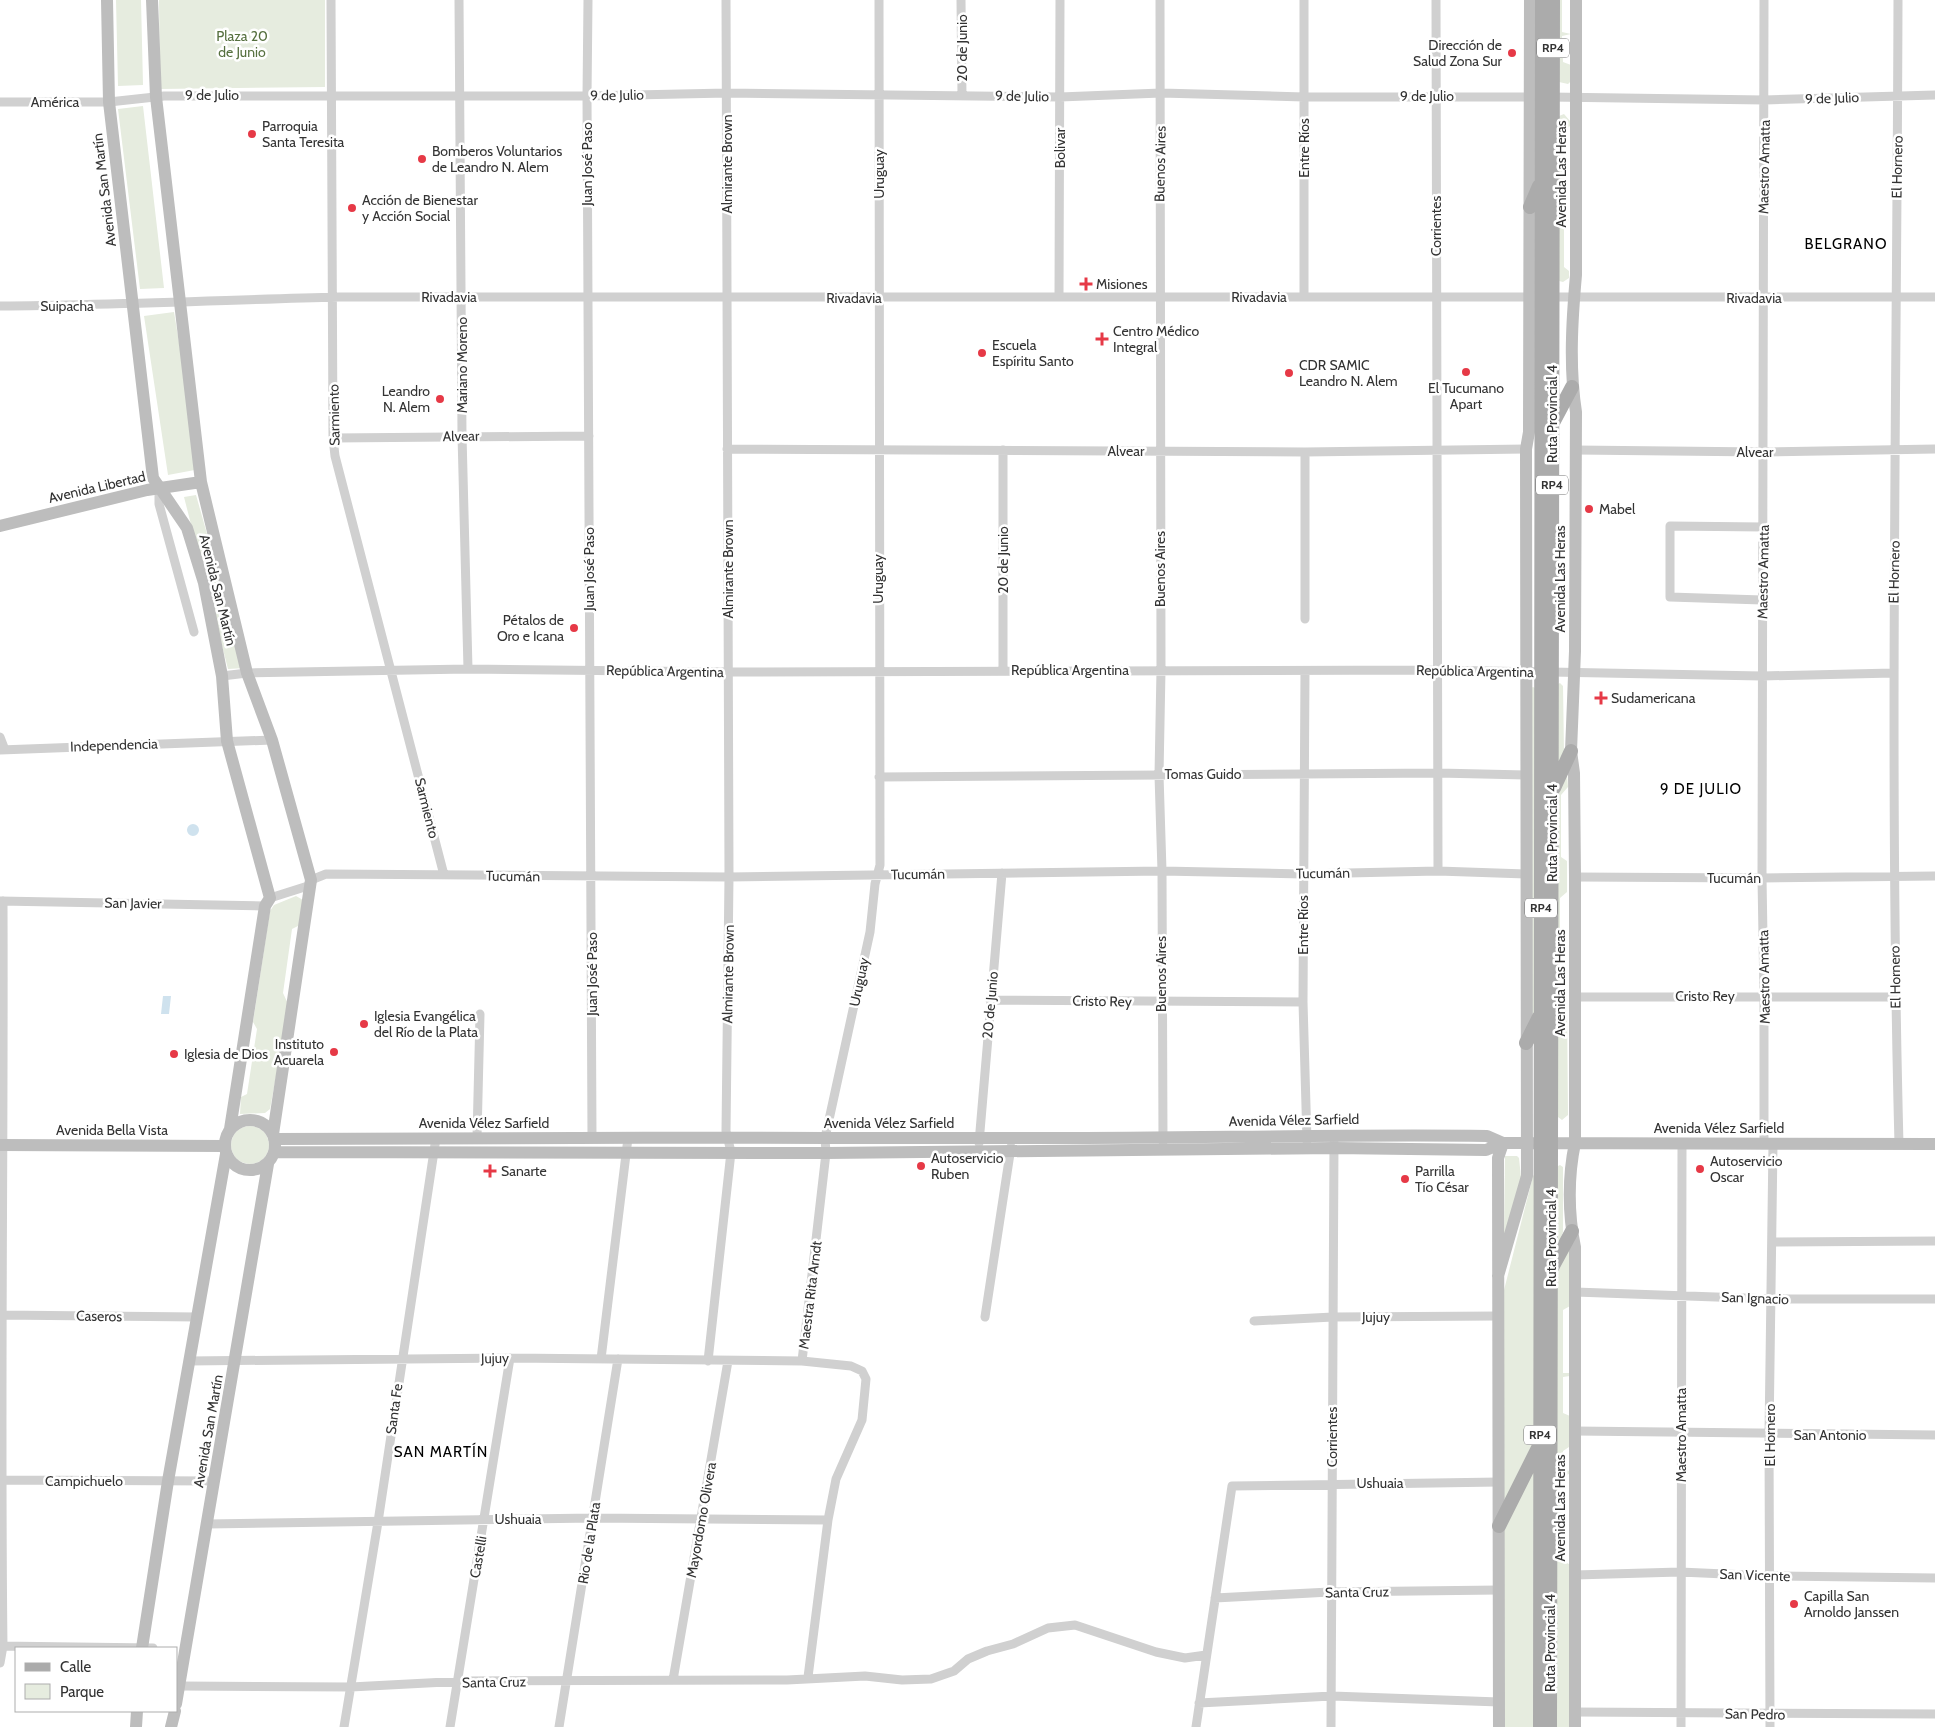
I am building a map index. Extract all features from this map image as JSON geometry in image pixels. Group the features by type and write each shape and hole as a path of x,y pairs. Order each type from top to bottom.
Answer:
{"main road":[{"name":"Avenida San Martín","path":"107,0 109,102 153,478 187,528 204,583 222,676 227,740 268,902 230,1129"},
{"name":"Avenida San Martín","path":"152,0 156,96 201,482 247,673 272,740 311,882 274,1142"},
{"path":"1498,1276 1528,1176 1526,1143 1526,450 1541,297 1530,207 1542,97 1530,0"},
{"name":"Ruta Provincial 4","path":"1542,0 1541,297 1552,424 1541,1012 1551,1269 1550,1727"},
{"name":"Ruta Provincial 4","path":"1540,1727 1540,1443 1552,793 1547,672 1541,297 1542,97 1553,0"},
{"name":"Avenida Las Heras","path":"1574,1727 1575,1247 1572,1231 1571,1177 1575,1143 1575,877 1574,773 1571,751 1574,672 1576,450 1576,412 1572,388 1576,275 1576,0"},
{"path":"1530,207 1542,178"},
{"path":"1552,424 1572,388"},
{"name":"Avenida Libertad","path":"0,526 159,489 201,482"},
{"path":"1552,793 1571,751"},
{"path":"1526,1043 1541,1012"},
{"path":"146,1647 168,1481 198,1316 225,1150 230,1129 237,1124 254,1120 268,1127 274,1142 268,1164 254,1171 237,1167 225,1150"},
{"name":"Avenida Vélez Sarfield","path":"1163,1144 1307,1134 1487,1136 1503,1144"},
{"name":"Avenida Vélez Sarfield","path":"274,1142 477,1137 825,1138 979,1144 1163,1144 1486,1150 1503,1144 1526,1143 1935,1144"},
{"name":"Avenida Vélez Sarfield","path":"274,1142 435,1151 628,1153 826,1152 979,1144"},
{"path":"1499,1727 1498,1158 1503,1144"},
{"name":"Avenida Bella Vista","path":"2,1145 225,1150"},
{"name":"Avenida San Martín","path":"178,1695 180,1686 180,1651 208,1524 268,1164"},
{"path":"1551,1269 1572,1231"},
{"path":"1499,1526 1540,1443"},
{"path":"136,1727 137,1712"},
{"path":"171,1727 175,1712"}],"street":[{"name":"Sarmiento","path":"331,0 333,438 335,456 444,875"},
{"name":"Mariano Moreno","path":"459,0 462,436 468,669"},
{"name":"Juan José Paso","path":"588,0 592,1138"},
{"name":"Almirante Brown","path":"726,0 729,877 726,1138"},
{"name":"Uruguay","path":"826,1152 825,1138 870,932 875,884 878,875 879,0"},
{"name":"20 de Junio","path":"962,0 962,96"},
{"name":"Bolivar","path":"1059,296 1060,0"},
{"name":"Buenos Aires","path":"1160,0 1161,670 1159,775 1162,871 1163,1144"},
{"name":"Entre Ríos","path":"1304,0 1304,296"},
{"name":"Corrientes","path":"1436,0 1438,871"},
{"name":"Maestro Amatta","path":"1764,0 1762,878 1769,1144"},
{"name":"El Hornero","path":"1898,0 1896,449 1892,673 1895,997 1899,1144"},
{"name":"9 de Julio","path":"109,102 156,96 331,94 587,96 727,93 1060,97 1161,93 1765,100 1935,95"},
{"name":"América","path":"0,102 109,102"},
{"name":"Rivadavia","path":"179,302 462,297 1304,296 1763,299 1935,297"},
{"name":"Suipacha","path":"0,306 133,305 179,302"},
{"name":"Alvear","path":"333,438 589,436"},
{"name":"Alvear","path":"727,449 1304,452 1526,450"},
{"name":"Alvear","path":"1576,450 1763,452 1935,449"},
{"name":"20 de Junio","path":"1003,450 1003,670"},
{"path":"1304,452 1305,619"},
{"path":"159,489 159,504 194,632"},
{"path":"1762,600 1670,597 1670,526 1763,526"},
{"name":"República Argentina","path":"222,676 247,673 468,669 728,672 1438,670 1762,676 1892,673"},
{"name":"Entre Ríos","path":"1305,671 1306,774 1303,874 1303,1002 1308,1148"},
{"path":"0,737 2,750"},
{"name":"Independencia","path":"2,750 227,740 272,740"},
{"name":"Tomas Guido","path":"879,777 1438,773 1526,775"},
{"name":"Tucumán","path":"311,882 326,874 592,877 1162,871 1303,874 1438,871 1526,874"},
{"name":"20 de Junio","path":"979,1144 1002,873"},
{"name":"Tucumán","path":"1575,877 1762,878 1935,876"},
{"name":"San Javier","path":"2,901 268,902 311,882"},
{"path":"0,1663 2,901"},
{"name":"Cristo Rey","path":"1575,997 1895,997"},
{"name":"Cristo Rey","path":"990,1000 1303,1002"},
{"path":"477,1137 480,1014"},
{"name":"Corrientes","path":"1331,1727 1330,1592 1334,1134"},
{"name":"Santa Fe","path":"344,1727 378,1522 436,1138"},
{"path":"601,1359 628,1153 628,1138"},
{"path":"708,1361 731,1152 726,1138"},
{"name":"Maestro Amatta","path":"1681,1727 1682,1143"},
{"path":"985,1317 1012,1144"},
{"name":"El Hornero","path":"1769,1144 1772,1242 1769,1435 1770,1727"},
{"name":"Maestra Rita Arndt","path":"808,1677 828,1520 836,1479 862,1420 866,1379 862,1371 851,1366 802,1361 826,1152"},
{"path":"1772,1242 1935,1241"},
{"name":"San Ignacio","path":"1575,1292 1772,1299 1935,1299"},
{"name":"Caseros","path":"1,1315 198,1316"},
{"name":"Jujuy","path":"1254,1321 1332,1317 1498,1316"},
{"name":"Jujuy","path":"189,1361 510,1358 802,1361"},
{"name":"Castelli","path":"450,1727 510,1358"},
{"name":"Rio de la Plata","path":"559,1727 618,1359"},
{"name":"Mayordomo Olivera","path":"673,1680 728,1361"},
{"name":"San Antonio","path":"1575,1431 1769,1435 1935,1435"},
{"name":"Campichuelo","path":"0,1480 214,1481"},
{"name":"Ushuaia","path":"1215,1598 1232,1486 1332,1483 1499,1482"},
{"name":"Ushuaia","path":"208,1524 593,1518 828,1520"},
{"name":"San Vicente","path":"1575,1576 1680,1572 1770,1576 1935,1578"},
{"name":"Santa Cruz","path":"1215,1598 1330,1592 1499,1590"},
{"path":"1196,1727 1215,1598"},
{"name":"Santa Cruz","path":"180,1686 351,1687 458,1682 787,1680 808,1677 865,1676 902,1680 931,1679 954,1671 968,1659 987,1651 1014,1644 1048,1628 1075,1625 1156,1652 1186,1658 1206,1655"},
{"path":"1,1646 74,1647"},
{"path":"1199,1703 1332,1696 1498,1702"},
{"name":"San Pedro","path":"1575,1712 1935,1714"}],"green space":[{"path":"116,0 141,0 143,85 118,86"},
{"name":"Plaza 20 de Junio","path":"159,0 325,0 325,87 160,89"},
{"path":"1558,0 1562,0 1562,32 1571,34 1562,36 1563,62 1571,65 1571,81 1568,84 1559,82"},
{"path":"143,106 164,288 140,289 118,109"},
{"path":"1564,114 1570,121 1570,126 1565,130 1564,216 1569,220 1564,225 1564,267 1569,271 1569,278 1563,282 1559,281 1559,116"},
{"path":"174,312 200,469 168,475 144,316"},
{"path":"196,495 245,668 228,669 184,497"},
{"path":"1560,683 1563,686 1564,753 1558,767 1558,684"},
{"path":"1531,688 1535,688 1537,1003 1532,1021"},
{"path":"1567,774 1568,787 1561,795 1561,857 1567,861 1567,892 1560,898 1560,1000 1567,1004 1568,1115 1562,1120 1558,1117 1556,794"},
{"path":"296,896 303,900 300,925 292,929 283,993 289,1006 270,1109 265,1113 240,1114 241,1097 247,1094 257,1029 253,1022 270,911 274,905"},
{"path":"250,1126 263,1132 269,1145 263,1158 250,1164 237,1158 231,1145 237,1132"},
{"path":"1505,1156 1517,1156 1519,1158 1521,1178 1504,1241"},
{"path":"1558,1166 1563,1167 1563,1232 1556,1250"},
{"path":"1535,1174 1537,1439 1504,1503 1503,1294"},
{"path":"1569,1246 1570,1306 1563,1310 1563,1373 1570,1373 1570,1376 1563,1377 1563,1413 1570,1416 1569,1447 1563,1451 1563,1468 1569,1471 1569,1474 1563,1476 1563,1561 1569,1564 1569,1727 1555,1727 1555,1272"},
{"path":"1534,1468 1536,1727 1504,1727 1504,1529"}],"water":[{"path":"191,824 195,824 199,830 195,836 191,836 187,832 187,828"},
{"path":"163,996 171,996 169,1014 161,1014"}],"place":[{"name":"Dirección de Salud Zona Sur","path":"1512,53"},
{"name":"Parroquia Santa Teresita","path":"252,134"},
{"name":"Bomberos Voluntarios de Leandro N. Alem","path":"422,159"},
{"name":"Acción de Bienestar y Acción Social","path":"352,208"},
{"name":"Misiones","path":"1086,284"},
{"name":"Centro Médico Integral","path":"1102,339"},
{"name":"Escuela Espíritu Santo","path":"982,353"},
{"name":"El Tucumano Apart","path":"1466,372"},
{"name":"CDR SAMIC Leandro N. Alem","path":"1289,373"},
{"name":"Leandro N. Alem","path":"440,399"},
{"name":"Mabel","path":"1589,509"},
{"name":"Pétalos de Oro e Icana","path":"574,628"},
{"name":"Sudamericana","path":"1601,698"},
{"name":"Iglesia Evangélica del Río de la Plata","path":"364,1024"},
{"name":"Instituto Acuarela","path":"334,1052"},
{"name":"Iglesia de Dios","path":"174,1054"},
{"name":"Autoservicio Ruben","path":"921,1166"},
{"name":"Autoservicio Oscar","path":"1700,1169"},
{"name":"Sanarte","path":"490,1171"},
{"name":"Parrilla Tío César","path":"1405,1179"},
{"name":"Capilla San Arnoldo Janssen","path":"1794,1604"}],"district":[{"name":"BELGRANO","path":"1846,244"},
{"name":"9 DE JULIO","path":"1701,789"},
{"name":"SAN MARTÍN","path":"441,1452"}]}
